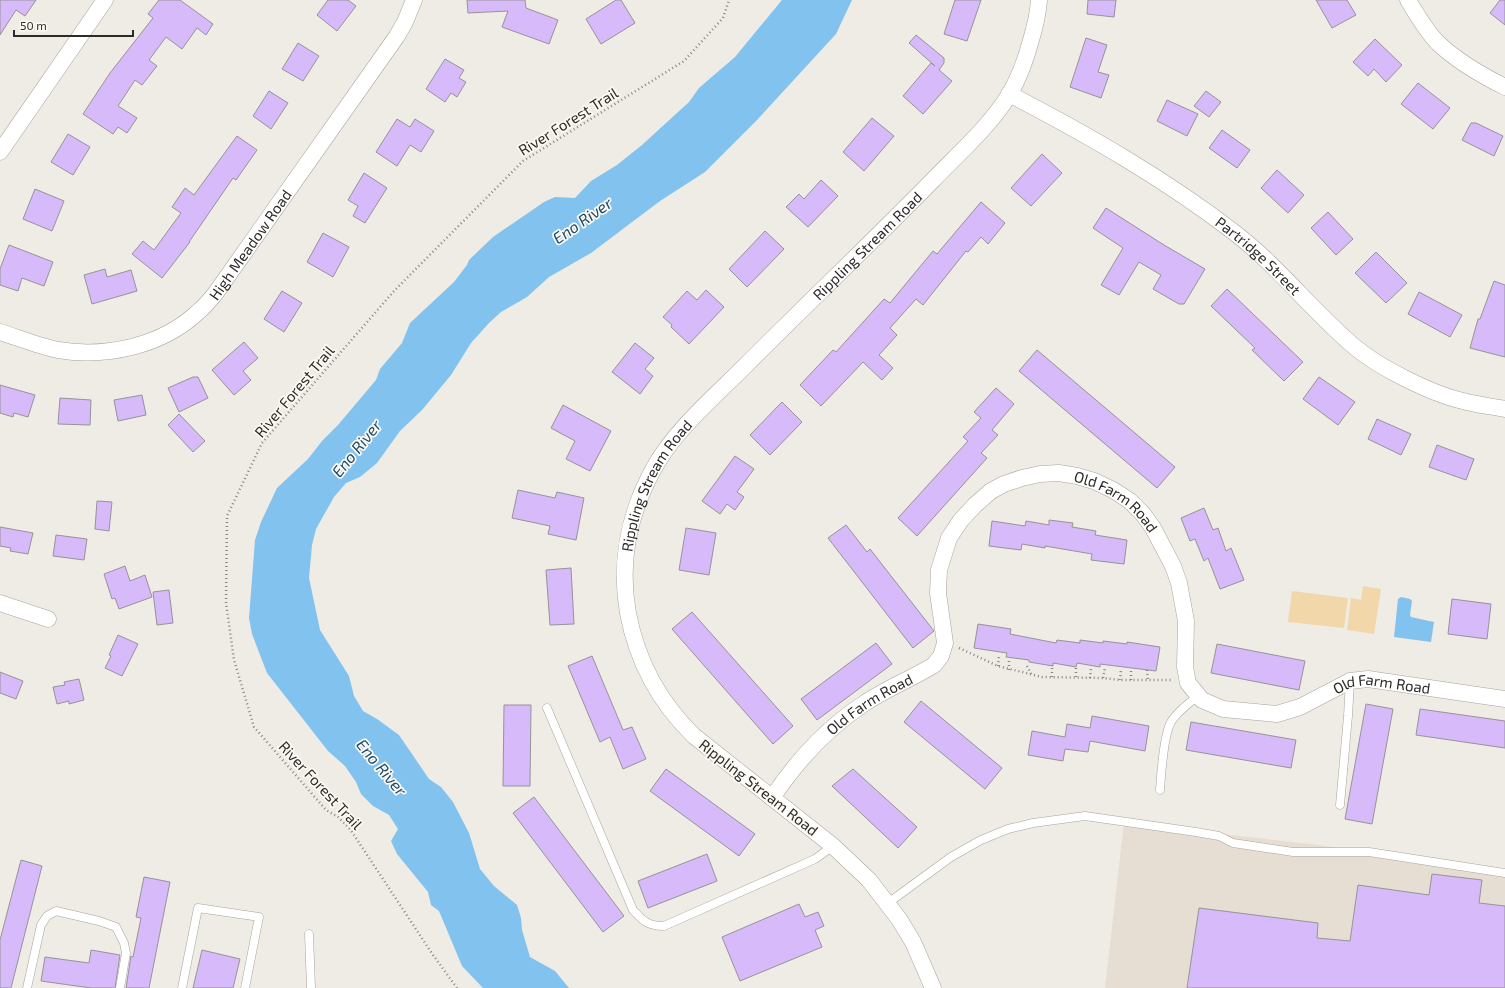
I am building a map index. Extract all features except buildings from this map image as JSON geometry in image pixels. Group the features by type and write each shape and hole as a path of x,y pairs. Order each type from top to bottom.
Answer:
{"street":[{"path":"0,152 105,0"},
{"name":"High Meadow Road","path":"0,332 56,349 75,352 100,353 130,347 149,341 176,328 198,313 215,294 389,47 405,22 414,0"},
{"name":"Rippling Stream Road","path":"933,988 913,942 888,903 869,880 833,846 710,750 682,724 657,691 648,674 632,630 625,586 626,548 630,527 636,508 655,466 669,446 688,424 938,175 993,116 1009,94 1020,73 1035,27 1040,0"},
{"path":"1408,0 1423,24 1438,42 1460,61 1486,78 1505,87"},
{"name":"Partridge Street","path":"1009,94 1115,151 1234,232 1255,249 1338,332 1357,349 1378,364 1442,395 1463,401 1505,409"},
{"name":"Old Farm Road","path":"772,798 792,769 819,740 862,705 934,665 941,656 945,642 938,593 939,570 949,538 961,520 975,504 991,491 1004,484 1040,474 1059,473 1094,481 1113,490 1130,501 1143,514 1153,528 1173,566 1179,583 1186,621 1185,667 1187,678 1188,683 1202,700 1223,709 1277,714 1300,707 1350,682 1368,679 1505,699"},
{"path":"0,603 48,619"}],"lane":[{"path":"1340,805 1350,682"},
{"path":"1160,790 1168,728 1172,720 1198,696"},
{"path":"547,708 633,910 644,922 655,926 664,926 815,859 833,846"},
{"path":"888,903 951,857 981,840 1008,829 1033,823 1085,816 1219,836 1234,843 1293,852 1369,852 1505,873"},
{"path":"182,988 198,908 259,917 245,988"},
{"path":"27,988 41,926 47,916 56,911 99,921 116,927 124,943 126,953 120,988"},
{"path":"309,934 311,988"}],"path":[{"name":"River Forest Trail","path":"456,988 350,829 338,816 326,810 254,727 234,660 226,603 227,516 262,443 394,291 524,161 684,61 723,18 729,0"},
{"path":"945,642 998,666 1031,675 1148,681 1181,680 1187,678"},
{"path":"998,666 999,655"},
{"path":"1009,660 1009,670"},
{"path":"1027,666 1031,675"},
{"path":"1052,668 1052,677"},
{"path":"1076,668 1076,678"},
{"path":"1090,678 1091,668"},
{"path":"1103,678 1105,668"},
{"path":"1131,680 1132,669"},
{"path":"1120,680 1121,670"},
{"path":"1147,670 1148,681"}],"shaded area":[{"path":"1363,586 1381,589 1374,634 1347,630 1351,598 1361,600"},
{"path":"1292,591 1348,598 1344,628 1288,622"},
{"path":"1124,823 1311,844 1505,872 1505,988 1105,988"}],"water":[{"name":"Eno River","path":"782,0 852,0 836,34 757,120 705,172 660,201 591,253 549,277 527,297 501,312 489,323 471,343 451,375 422,410 400,431 377,463 360,477 346,483 334,497 316,529 312,545 309,578 320,630 349,676 354,696 363,711 399,735 429,779 441,787 453,802 469,833 480,869 494,886 517,905 521,918 522,930 530,957 555,971 569,988 483,988 462,966 439,911 431,905 428,892 397,854 391,841 398,829 389,815 373,806 361,794 356,782 345,766 328,751 267,673 252,634 249,618 255,540 261,522 277,488 308,459 376,380 380,369 402,343 410,323 454,282 469,260 493,237 544,202 555,197 575,198 591,181 617,165 642,145 689,102 699,88 735,57"},
{"path":"1401,597 1412,601 1411,617 1434,622 1431,642 1394,637 1398,599"}]}
